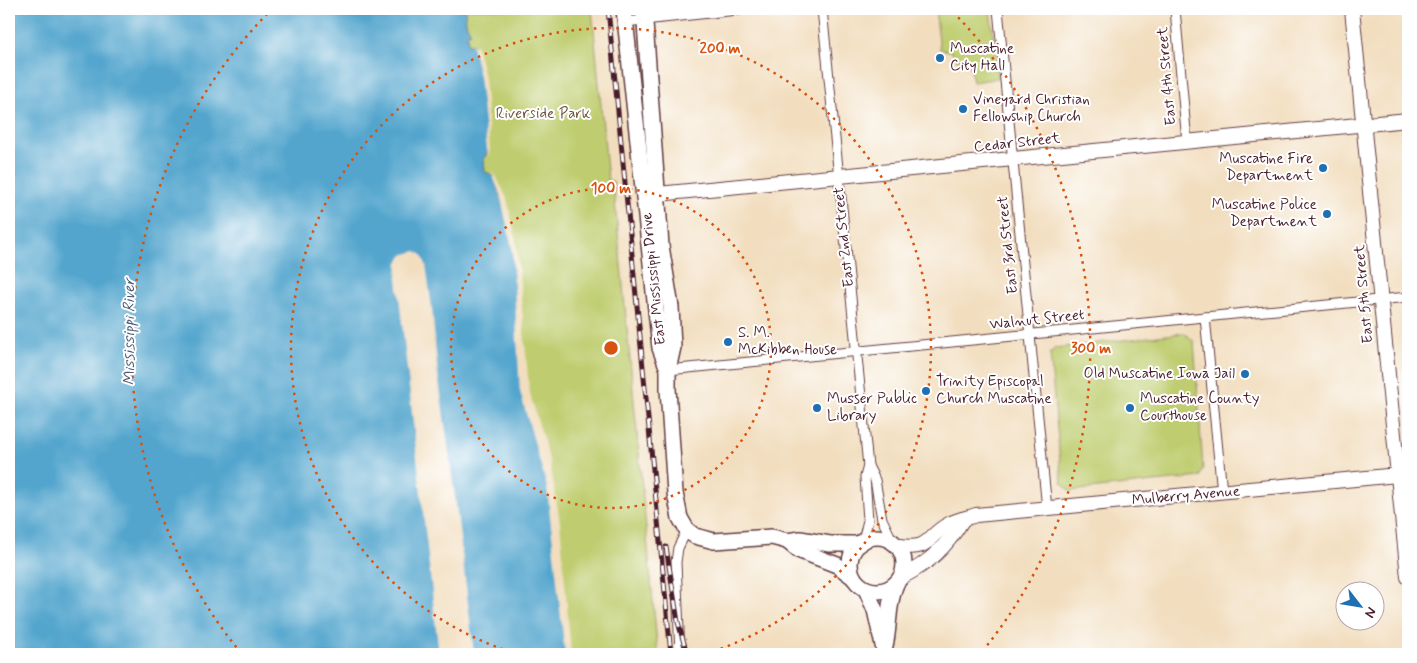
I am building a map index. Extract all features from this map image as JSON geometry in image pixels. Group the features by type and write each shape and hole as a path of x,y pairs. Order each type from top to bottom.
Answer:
{"main road":[{"name":"East 5th Street","path":"1352,9 1381,299 1403,474 1408,577"},
{"name":"East Mississippi Drive","path":"644,14 662,246 671,307 673,347 668,370 675,494 680,518 687,530"},
{"name":"East Mississippi Drive","path":"625,15 660,348 668,370"},
{"name":"Cedar Street","path":"658,194 1408,120"},
{"name":"Mulberry Avenue","path":"895,544 919,547 928,543 948,524 976,515 1403,474"},
{"path":"866,589 882,591 929,562 955,533 963,519"},
{"path":"687,530 702,539 714,541 772,537 787,541 800,539 830,544 861,543 878,538 895,544 903,558 904,565 889,604 885,651"},
{"path":"787,541 798,550 837,565 854,577 866,589 885,651"},
{"path":"854,577 851,562 852,554 861,543"}],"street":[{"path":"625,15 748,9"},
{"name":"East 2nd Street","path":"822,9 868,466 875,480 882,519 895,544"},
{"name":"East 3rd Street","path":"998,9 1047,509"},
{"name":"East 4th Street","path":"1175,9 1186,142"},
{"name":"Walnut Street","path":"668,370 1408,297"},
{"path":"1205,317 1222,492"},
{"name":"East 2nd Street","path":"861,543 868,520 865,477 868,466"},
{"path":"680,654 676,562 678,548 687,530"}],"green space":[{"name":"Riverside Park","path":"465,9 592,9 608,181 613,181 658,654 569,654 489,173 485,173 484,158 486,155 470,87"},
{"path":"935,9 990,9 998,78 973,82 969,60 957,60 951,51 940,49"},
{"path":"1184,333 1194,341 1203,469 1200,477 1070,491 1062,483 1050,354 1055,348"}],"water":[{"name":"Mississippi River","path":"9,9 465,9 466,23 471,33 467,33 468,44 474,44 482,78 488,152 484,158 485,172 491,174 495,179 514,239 527,390 548,464 569,654 9,654"}],"pier":[{"path":"476,44 484,78 490,152 488,157 479,76 472,45"},
{"path":"491,171 497,178 507,199 516,239 529,390 550,463 560,522 571,654 565,654 547,487 520,391 512,247 500,194"},
{"path":"416,251 422,255 426,265 437,367 474,654 439,654 397,278 398,262 403,255"}],"railway":[{"path":"608,9 671,654"},
{"path":"666,547 678,622 687,654"}],"place":[{"name":"Muscatine City Hall","path":"940,58"},
{"name":"Vineyard Christian Fellowship Church","path":"963,109"},
{"name":"Muscatine Fire Department","path":"1323,168"},
{"name":"Muscatine Police Department","path":"1327,214"},
{"name":"S. M. McKibben House","path":"728,342"},
{"name":"Old Muscatine Iowa Jail","path":"1245,374"},
{"name":"Trinity Episcopal Church Muscatine","path":"926,391"},
{"name":"Musser Public Library","path":"817,408"},
{"name":"Muscatine County Courthouse","path":"1130,408"}]}
